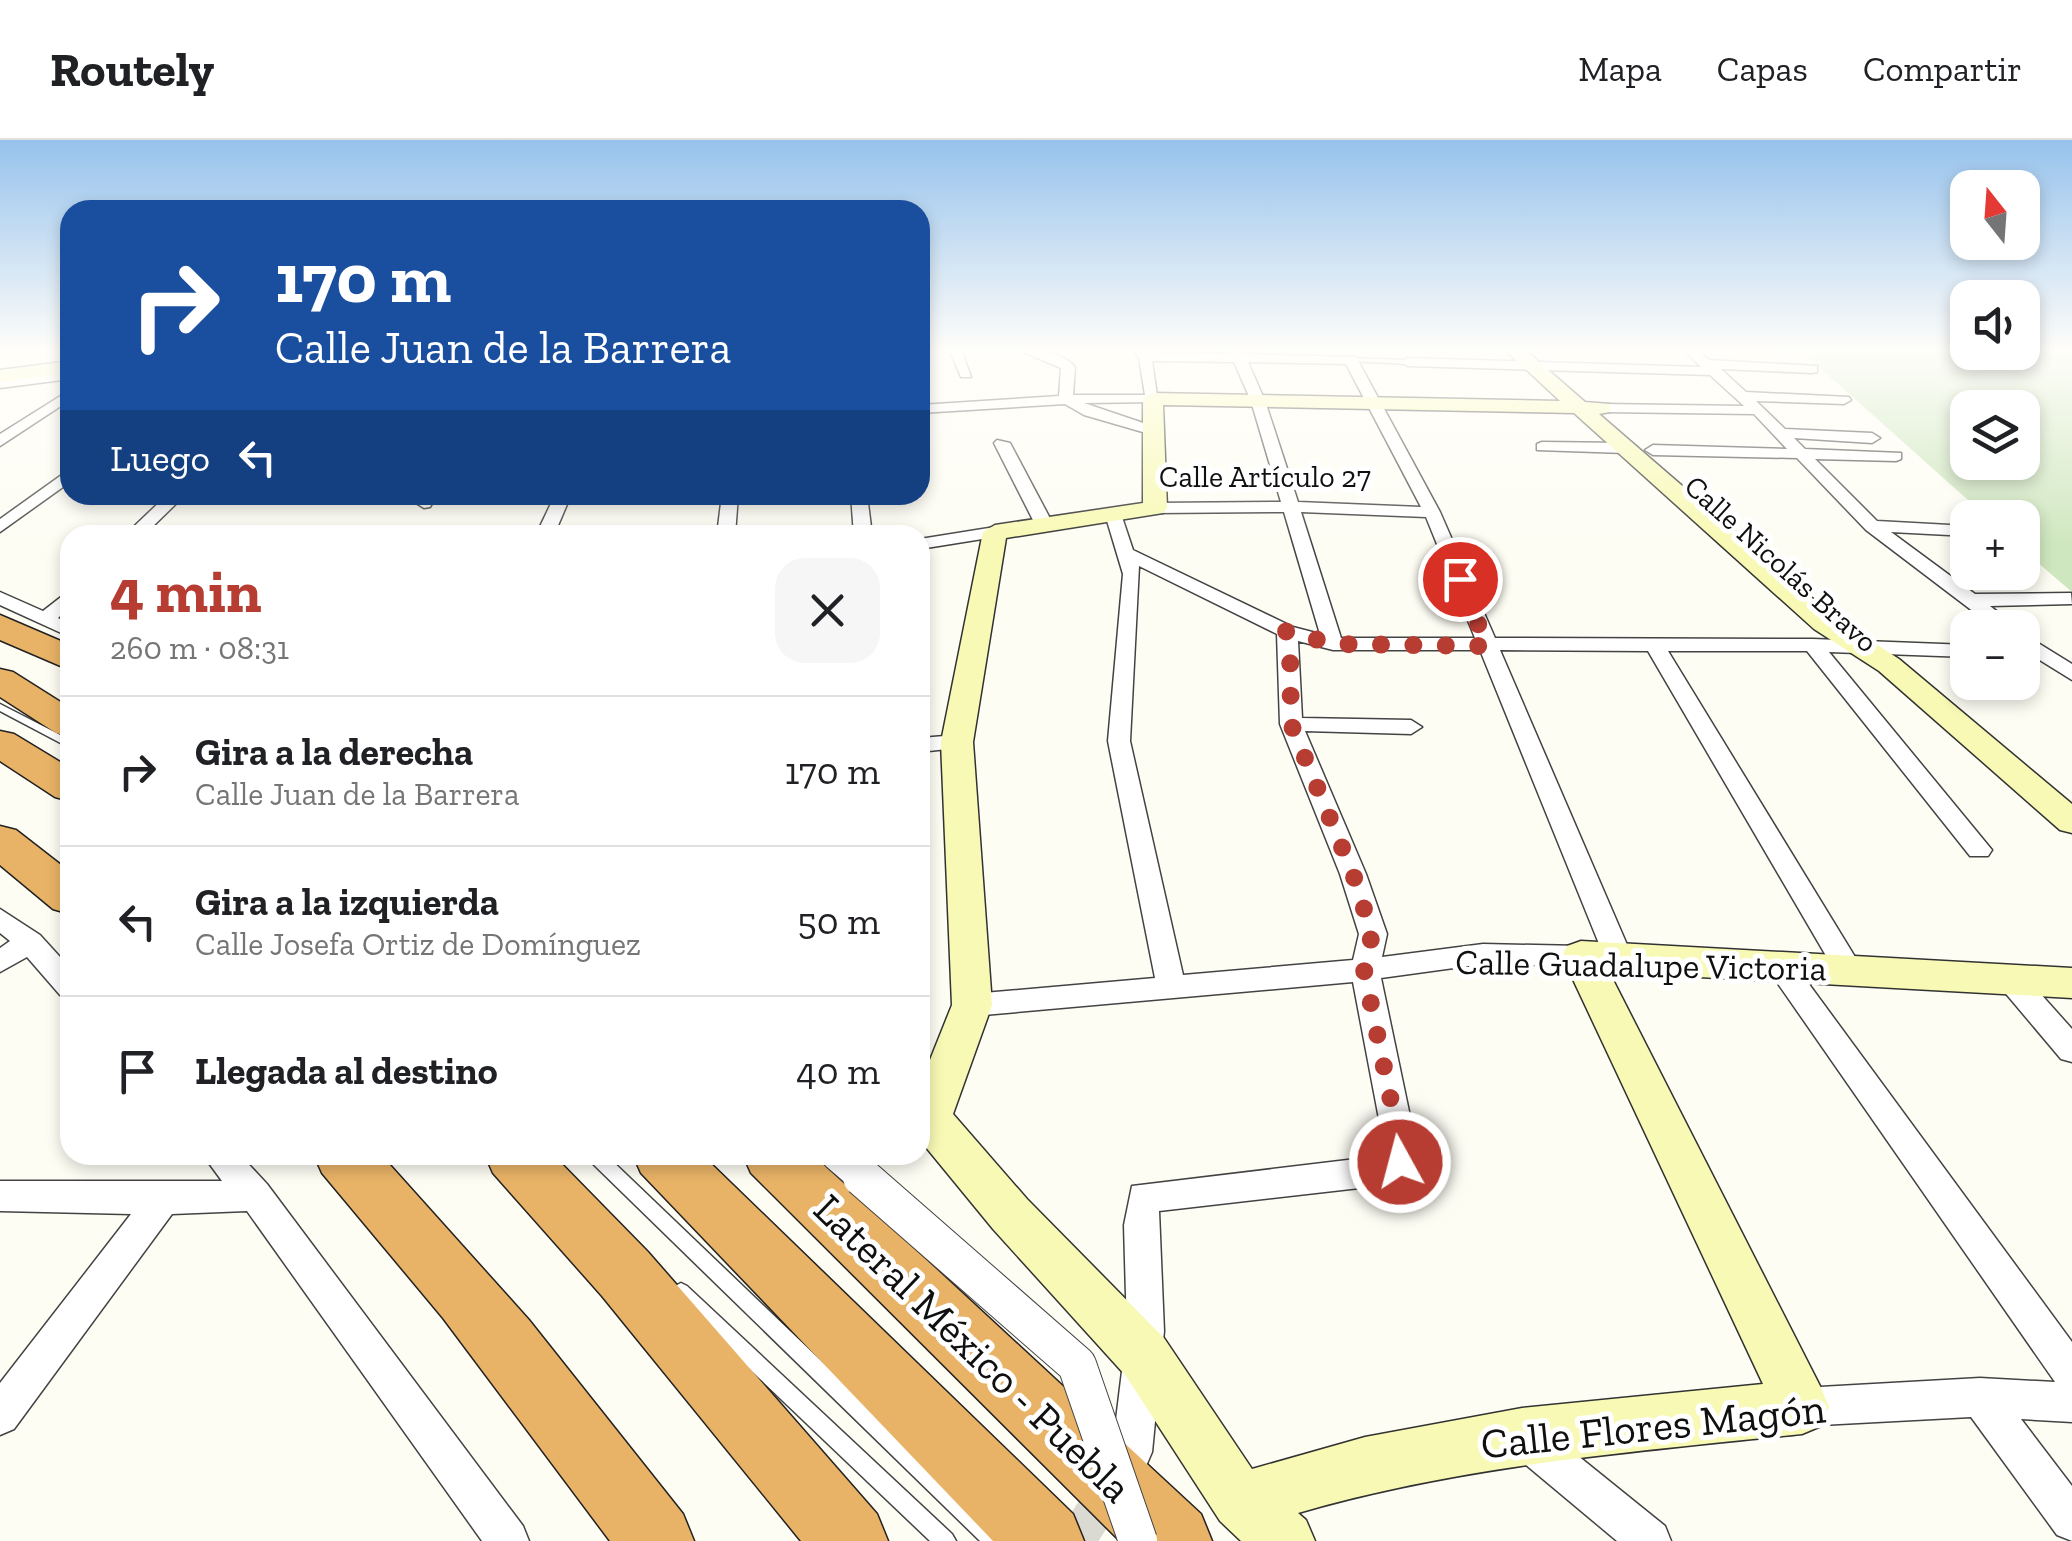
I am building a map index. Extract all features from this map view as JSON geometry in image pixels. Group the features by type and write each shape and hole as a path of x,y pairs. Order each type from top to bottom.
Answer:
{"highway":[{"path":"0,626 60,653"},
{"path":"0,680 60,719"},
{"path":"0,744 60,781"},
{"path":"0,840 60,889"},
{"path":"351,1165 410,1227 507,1344 656,1541"},
{"path":"523,1165 625,1274 850,1541"},
{"path":"672,1165 1046,1541"},
{"name":"Lateral México - Puebla","path":"782,1165 1174,1541"}],"main road":[{"path":"1153,414 1155,508"},
{"name":"Calle Nicolás Bravo","path":"1587,414 1824,623 1874,652 2072,822"},
{"name":"Calle Nicolás Bravo","path":"1611,414 1854,621 1874,652"},
{"name":"Calle Artículo 27","path":"995,532 1155,508"},
{"path":"930,1106 972,1004 957,742 995,532"},
{"path":"1600,958 1802,1407"},
{"name":"Calle Guadalupe Victoria","path":"1600,958 2072,982"},
{"path":"930,1124 1144,1357 1240,1501 1286,1541"},
{"name":"Calle Flores Magón","path":"1240,1501 1365,1464 1522,1436 1802,1407"}],"street":[{"path":"0,441 40,414"},
{"path":"1097,414 1154,431"},
{"path":"1262,414 1333,644"},
{"path":"1380,414 1432,512 1487,646 1600,958"},
{"path":"1762,414 1872,526 1985,610"},
{"path":"1781,433 1872,438"},
{"path":"1002,443 1044,524"},
{"path":"1542,447 1625,448"},
{"path":"1653,450 1896,456"},
{"path":"0,527 60,482"},
{"path":"145,525 166,505"},
{"name":"Calle Artículo 27","path":"1155,508 1432,512"},
{"path":"1113,514 1132,574 1118,741 1171,987"},
{"path":"1872,526 1950,529"},
{"name":"Calle Artículo 27","path":"930,542 995,532"},
{"path":"1128,554 1286,631 1333,644 1814,645 1874,652 1950,651"},
{"path":"0,598 60,626"},
{"path":"1972,600 2071,599"},
{"path":"45,619 60,605"},
{"path":"1132,1452 1144,1357 1146,1272 1140,1216 1144,1197 1386,1170 1400,1162 1399,1140 1364,970 1372,934 1353,874 1291,724 1290,646 1286,631"},
{"path":"1654,644 1849,970"},
{"path":"1814,645 1979,850"},
{"path":"2040,657 2068,670"},
{"path":"1291,724 1411,727"},
{"path":"930,745 957,742"},
{"path":"0,919 30,942 60,976"},
{"path":"0,962 30,942"},
{"name":"Calle Guadalupe Victoria","path":"972,1004 1364,970 1483,954 1600,958"},
{"path":"1782,968 2072,1374"},
{"path":"2012,981 2072,1050"},
{"path":"228,1165 255,1195 508,1541"},
{"path":"847,1165 1077,1365 1138,1541"},
{"path":"3,1200 255,1195"},
{"path":"0,1414 163,1199"},
{"path":"1980,1398 2072,1520"},
{"name":"Calle Flores Magón","path":"1802,1407 1980,1398 2072,1403"},
{"path":"1522,1436 1650,1541"}],"lane":[{"path":"0,707 60,740"},
{"path":"0,730 60,764"},
{"path":"550,1165 579,1194"},
{"path":"606,1165 677,1230 896,1450 996,1541"},
{"path":"662,1274 945,1541"}],"green space":[{"path":"1872,414 1950,414 1950,480 2040,480 2040,414 2072,414 2072,592 2040,565 2040,500 1968,500"}],"tunnel":[{"path":"1076,1541 1111,1486"}],"route":[{"path":"1400,1162 1399,1140 1364,970 1372,934 1353,874 1291,724 1290,646 1286,631 1333,644 1487,646 1460,579"}]}
